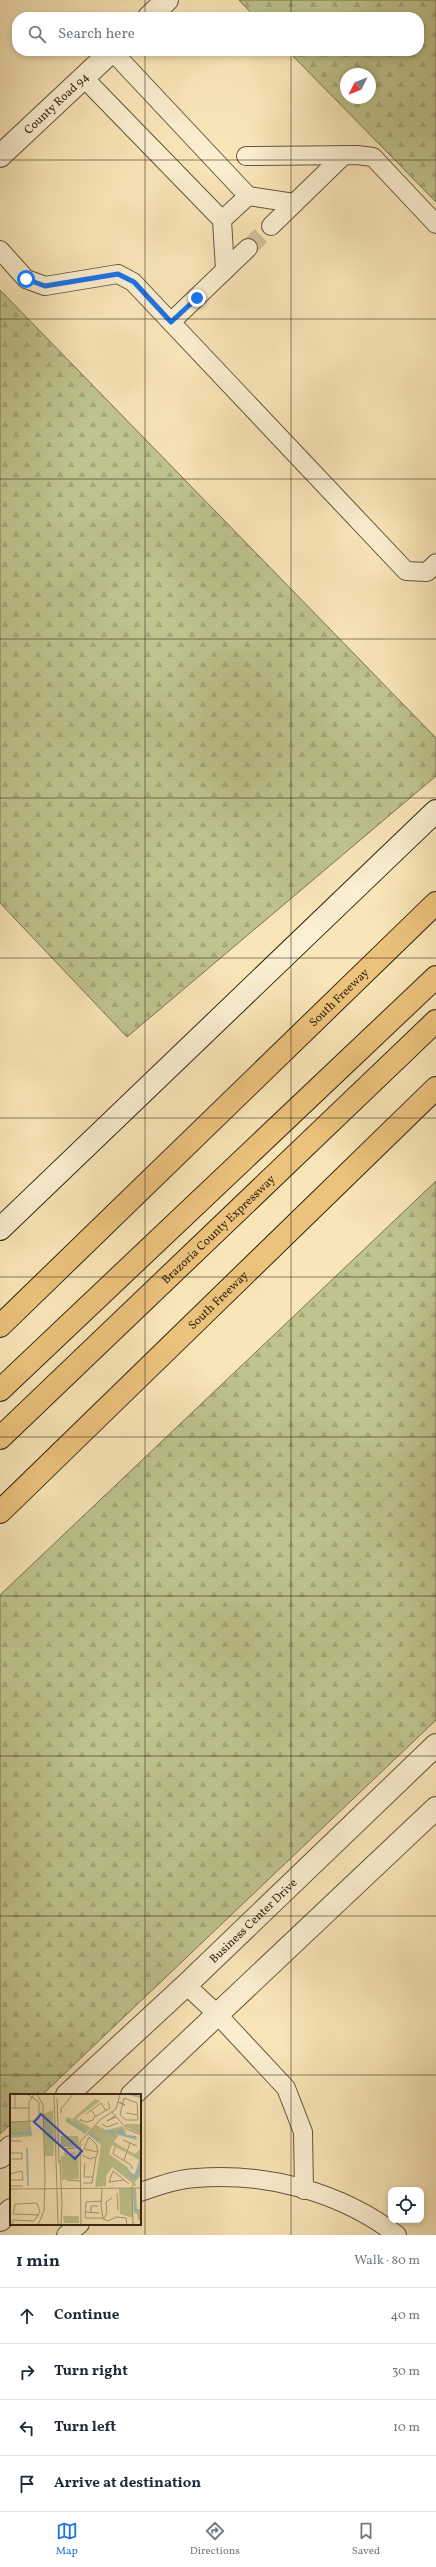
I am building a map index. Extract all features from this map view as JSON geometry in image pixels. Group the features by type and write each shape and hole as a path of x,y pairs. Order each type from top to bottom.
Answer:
{"highway":[{"name":"South Freeway","path":"0,1326 436,903"},
{"path":"0,1390 436,977"},
{"name":"Brazoria County Expressway","path":"0,1438 436,1021"},
{"name":"South Freeway","path":"0,1512 436,1088"}],"street":[{"path":"154,12 167,0"},
{"name":"County Road 94","path":"0,156 107,56"},
{"path":"117,56 248,196 294,203"},
{"path":"84,78 222,220 225,270"},
{"path":"270,226 344,155"},
{"path":"246,156 344,155 373,157 436,224"},
{"path":"222,220 248,196"},
{"path":"171,322 248,248"},
{"path":"0,250 26,279 45,286 118,274 134,282 406,571 427,572 436,563"},
{"path":"0,1229 436,811"},
{"name":"Business Center Drive","path":"68,2094 186,1985 436,1745"},
{"path":"133,2094 436,1808"},
{"path":"186,1985 217,2014 286,2088 303,2132 304,2190"},
{"path":"0,2157 10,2148"},
{"path":"141,2192 195,2178 265,2179 304,2190 361,2211 397,2235"},
{"path":"0,2220 10,2211"},
{"path":"66,2235 79,2225"}],"green space":[{"path":"239,0 436,0 436,202 293,56 424,56 424,12 250,12"},
{"path":"0,290 436,738 436,776 127,1037 0,903"},
{"path":"436,1181 436,1720 43,2094 10,2094 10,2125 0,2134 0,1595"}],"tunnel":[{"path":"248,248 271,226"}],"route":[{"path":"26,279 45,286 118,274 134,282 171,322 197,298"}]}
